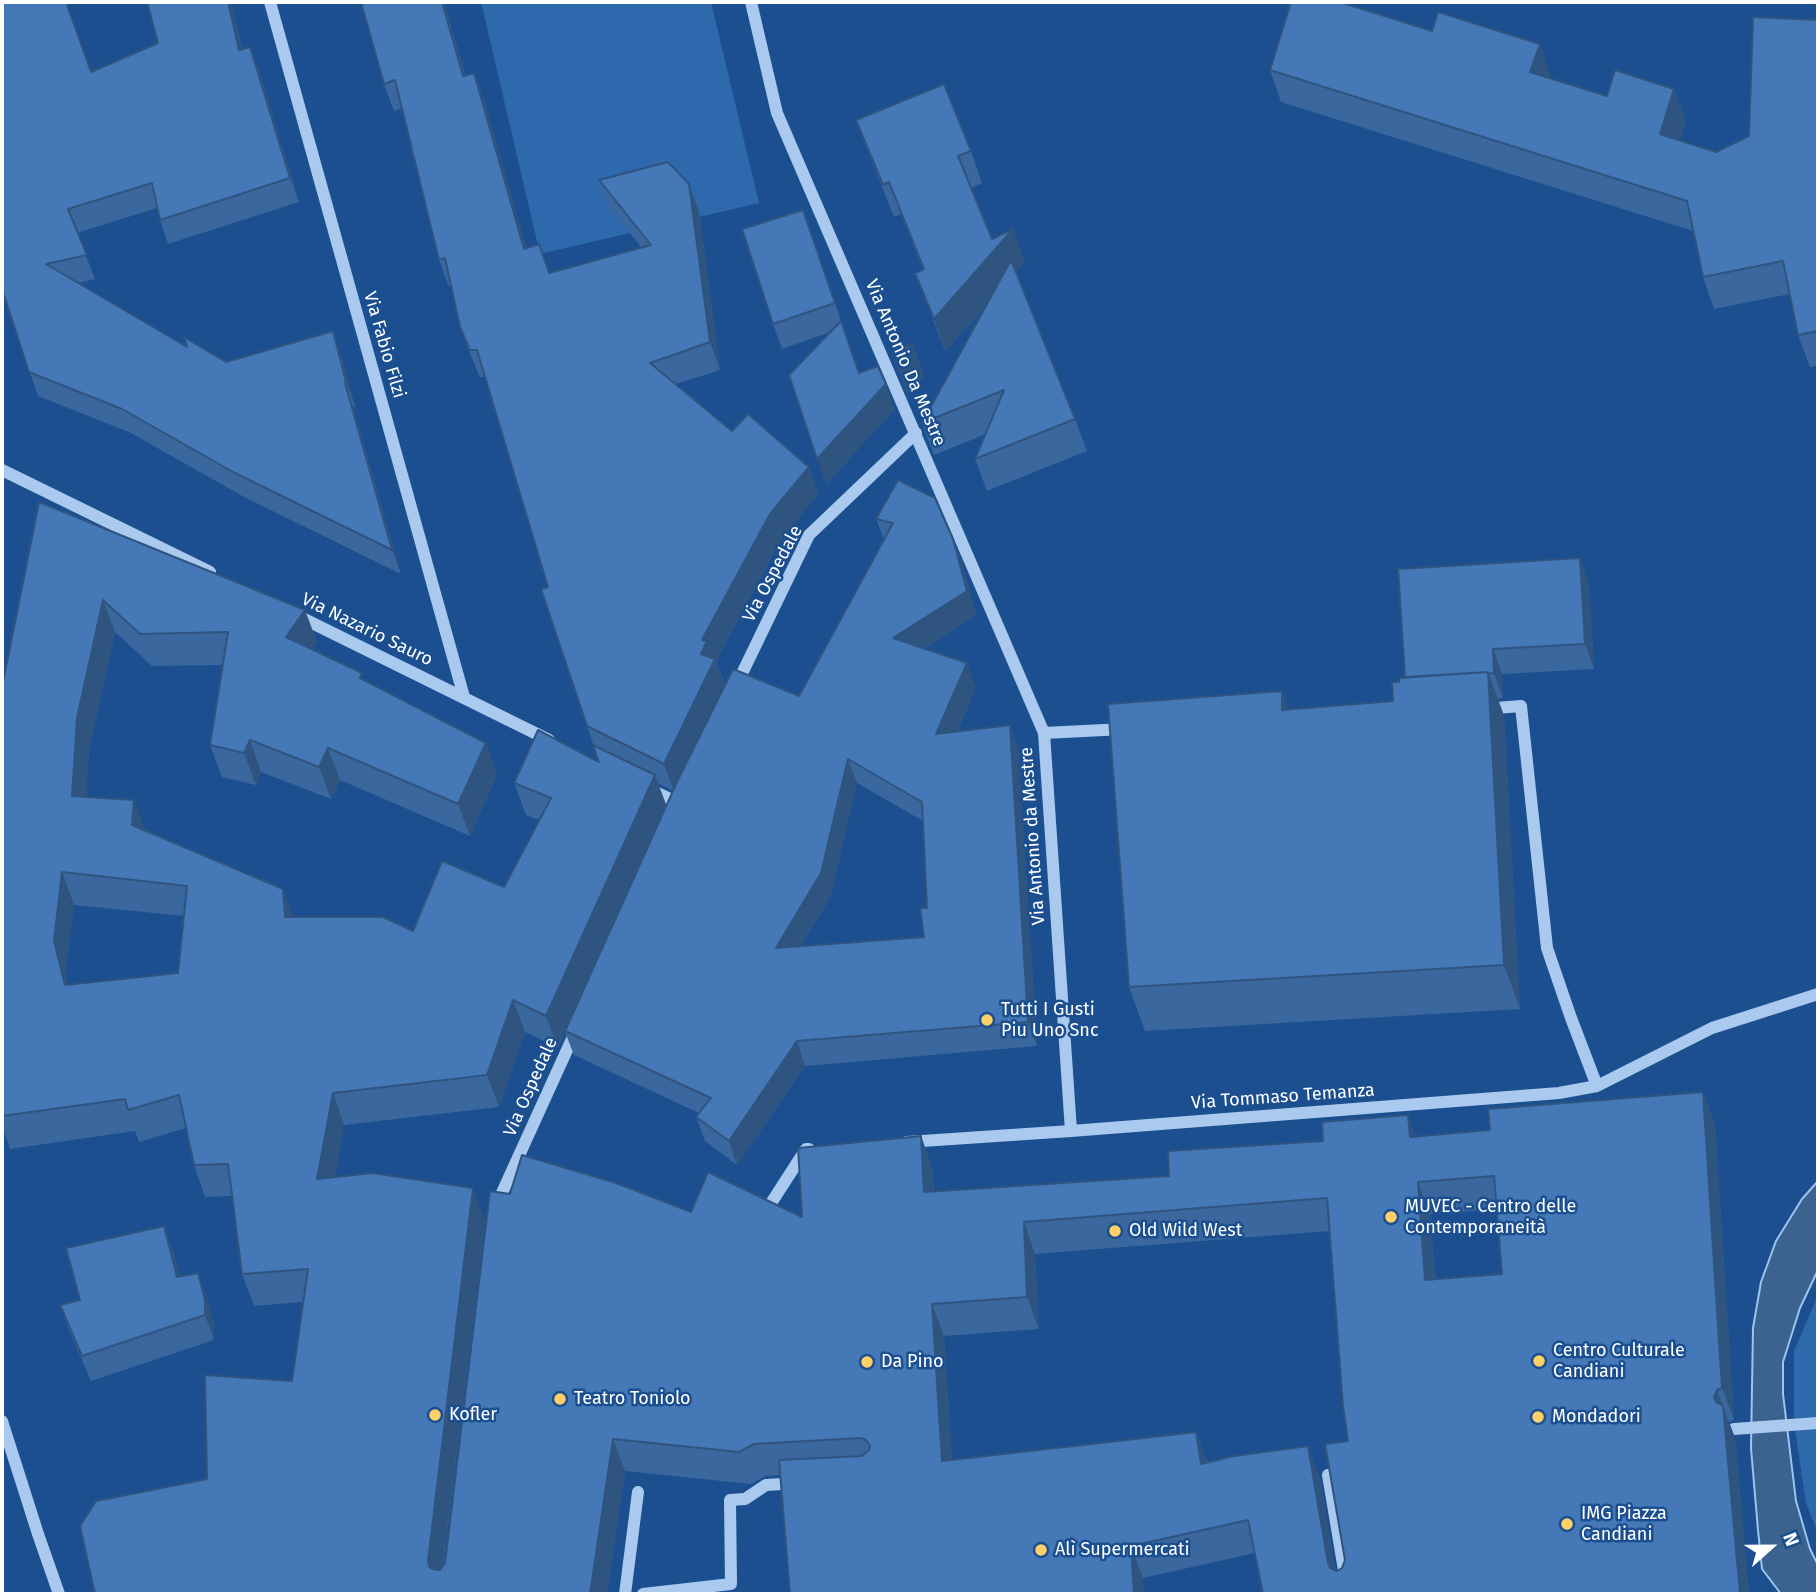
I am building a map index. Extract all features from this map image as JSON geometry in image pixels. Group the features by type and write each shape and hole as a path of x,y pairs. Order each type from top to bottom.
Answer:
{"street":[{"name":"Via Fabio Filzi","path":"270,2 464,697"},
{"name":"Via Antonio Da Mestre","path":"751,2 777,113 1044,733"},
{"name":"Via Ospedale","path":"726,705 809,535 916,433"},
{"path":"2,470 217,576"},
{"name":"Via Nazario Sauro","path":"279,606 558,744"},
{"path":"1467,710 1521,706 1547,948 1597,1086"},
{"name":"Via Antonio da Mestre","path":"1071,1131 1044,733 1139,728"},
{"path":"647,788 681,797 673,816"},
{"name":"Via Tommaso Temanza","path":"890,1143 1549,1094 1597,1086 1712,1028 1818,994"},
{"name":"Via Ospedale","path":"493,1223 495,1209 581,1019"},
{"path":"766,1211 806,1149 820,1148"},
{"path":"2,1422 59,1594"},
{"path":"1734,1429 1818,1423"},
{"path":"1328,1475 1348,1594"},
{"path":"643,1594 731,1584 730,1500 745,1499 766,1485 806,1483"},
{"path":"625,1594 638,1492"}],"shaded area":[{"path":"481,2 711,2 759,203 540,254"},
{"path":"1818,1181 1818,1270 1800,1308 1783,1362 1783,1394 1796,1501 1810,1549 1818,1565 1818,1594 1781,1594 1762,1569 1751,1448 1753,1328 1761,1282 1776,1241 1802,1199"},
{"path":"1818,1295 1818,1533 1806,1503 1794,1424 1794,1351"}],"building":[{"path":"2,2 66,2 91,72 158,43 147,2 228,2 239,50 250,47 290,178 160,220 152,183 68,209 87,255 46,264 187,347 184,337 226,362 333,331 392,550 235,473 122,409 29,372 2,289"},
{"path":"361,2 442,2 463,76 474,73 524,249 539,244 549,273 651,245 599,180 668,162 689,184 710,342 650,363 732,431 748,414 809,467 770,514 702,640 707,641 701,654 715,659 664,764 587,726 541,589 548,587 477,350 470,350 460,327 445,258 439,260 395,80 384,84"},
{"path":"1291,2 1340,2 1432,31 1438,12 1540,44 1530,72 1607,96 1615,70 1674,89 1660,134 1716,152 1749,136 1753,17 1818,20 1818,331 1798,335 1783,261 1703,277 1687,201 1270,70"},
{"path":"944,84 971,151 958,156 992,239 1013,229 934,319 915,273 924,269 889,182 883,185 856,120"},
{"path":"803,210 835,303 773,324 742,229"},
{"path":"1011,260 1075,419 975,459 1004,390 922,423"},
{"path":"841,321 859,373 878,366 886,384 817,459 789,375"},
{"path":"912,344 896,362 892,352"},
{"path":"898,480 935,498 953,539 967,591 893,638 967,663 936,734 1010,725 1028,1022 797,1041 729,1141 696,1117 711,1098 565,1031 677,782 733,669 799,696 893,523 876,519","holes":["848,759 922,802 927,908 920,908 924,937 776,948 821,873"]},
{"path":"39,502 305,610 286,637 362,673 360,678 486,743 458,804 328,748 319,767 250,740 244,753 210,745 228,632 140,634 103,600 77,718 72,796 134,800 132,825 283,889 285,917 383,917 413,931 442,861 504,887 551,798 514,783 538,730 599,762 593,745 655,775 546,1016 513,1000 487,1075 333,1093 317,1179 372,1173 473,1188 428,1561 432,1569 440,1570 445,1563 490,1191 510,1194 522,1155 616,1183 691,1212 708,1172 802,1217 798,1148 921,1136 924,1192 1169,1176 1168,1151 1323,1141 1322,1122 1408,1115 1410,1137 1490,1130 1488,1109 1703,1092 1722,1388 1717,1390 1714,1397 1716,1402 1723,1406 1740,1594 1263,1594 1248,1520 1131,1546 1134,1594 790,1594 779,1460 862,1456 870,1446 861,1438 754,1444 739,1452 613,1439 590,1594 95,1594 80,1526 96,1501 207,1479 205,1375 292,1381 308,1269 242,1274 228,1164 194,1165 179,1095 128,1110 125,1099 2,1116 2,687","holes":["62,872 187,886 178,973 65,985 54,941","1494,1176 1502,1274 1425,1280 1418,1182","1327,1198 1348,1441 1325,1444 1345,1560 1342,1568 1337,1571 1330,1568 1328,1563 1308,1446 1234,1456 1201,1464 1196,1432 942,1461 932,1304 1027,1297 1024,1222"]},
{"path":"1580,558 1585,644 1493,649 1494,673 1405,677 1398,569"},
{"path":"1488,672 1504,965 1129,987 1108,704 1282,691 1282,710 1393,701 1392,682 1399,682 1399,678"},
{"path":"164,1226 177,1277 198,1273 205,1300 205,1315 82,1356 60,1305 80,1300 66,1248"}],"place":[{"name":"Tutti I Gusti Piu Uno Snc","path":"987,1020"},
{"name":"MUVEC - Centro delle Contemporaneità","path":"1391,1217"},
{"name":"Old Wild West","path":"1115,1231"},
{"name":"Centro Culturale Candiani","path":"1539,1361"},
{"name":"Da Pino","path":"867,1362"},
{"name":"Teatro Toniolo","path":"560,1399"},
{"name":"Kofler","path":"435,1415"},
{"name":"Mondadori","path":"1538,1417"},
{"name":"IMG Piazza Candiani","path":"1567,1524"},
{"name":"Alì Supermercati","path":"1041,1550"}]}
